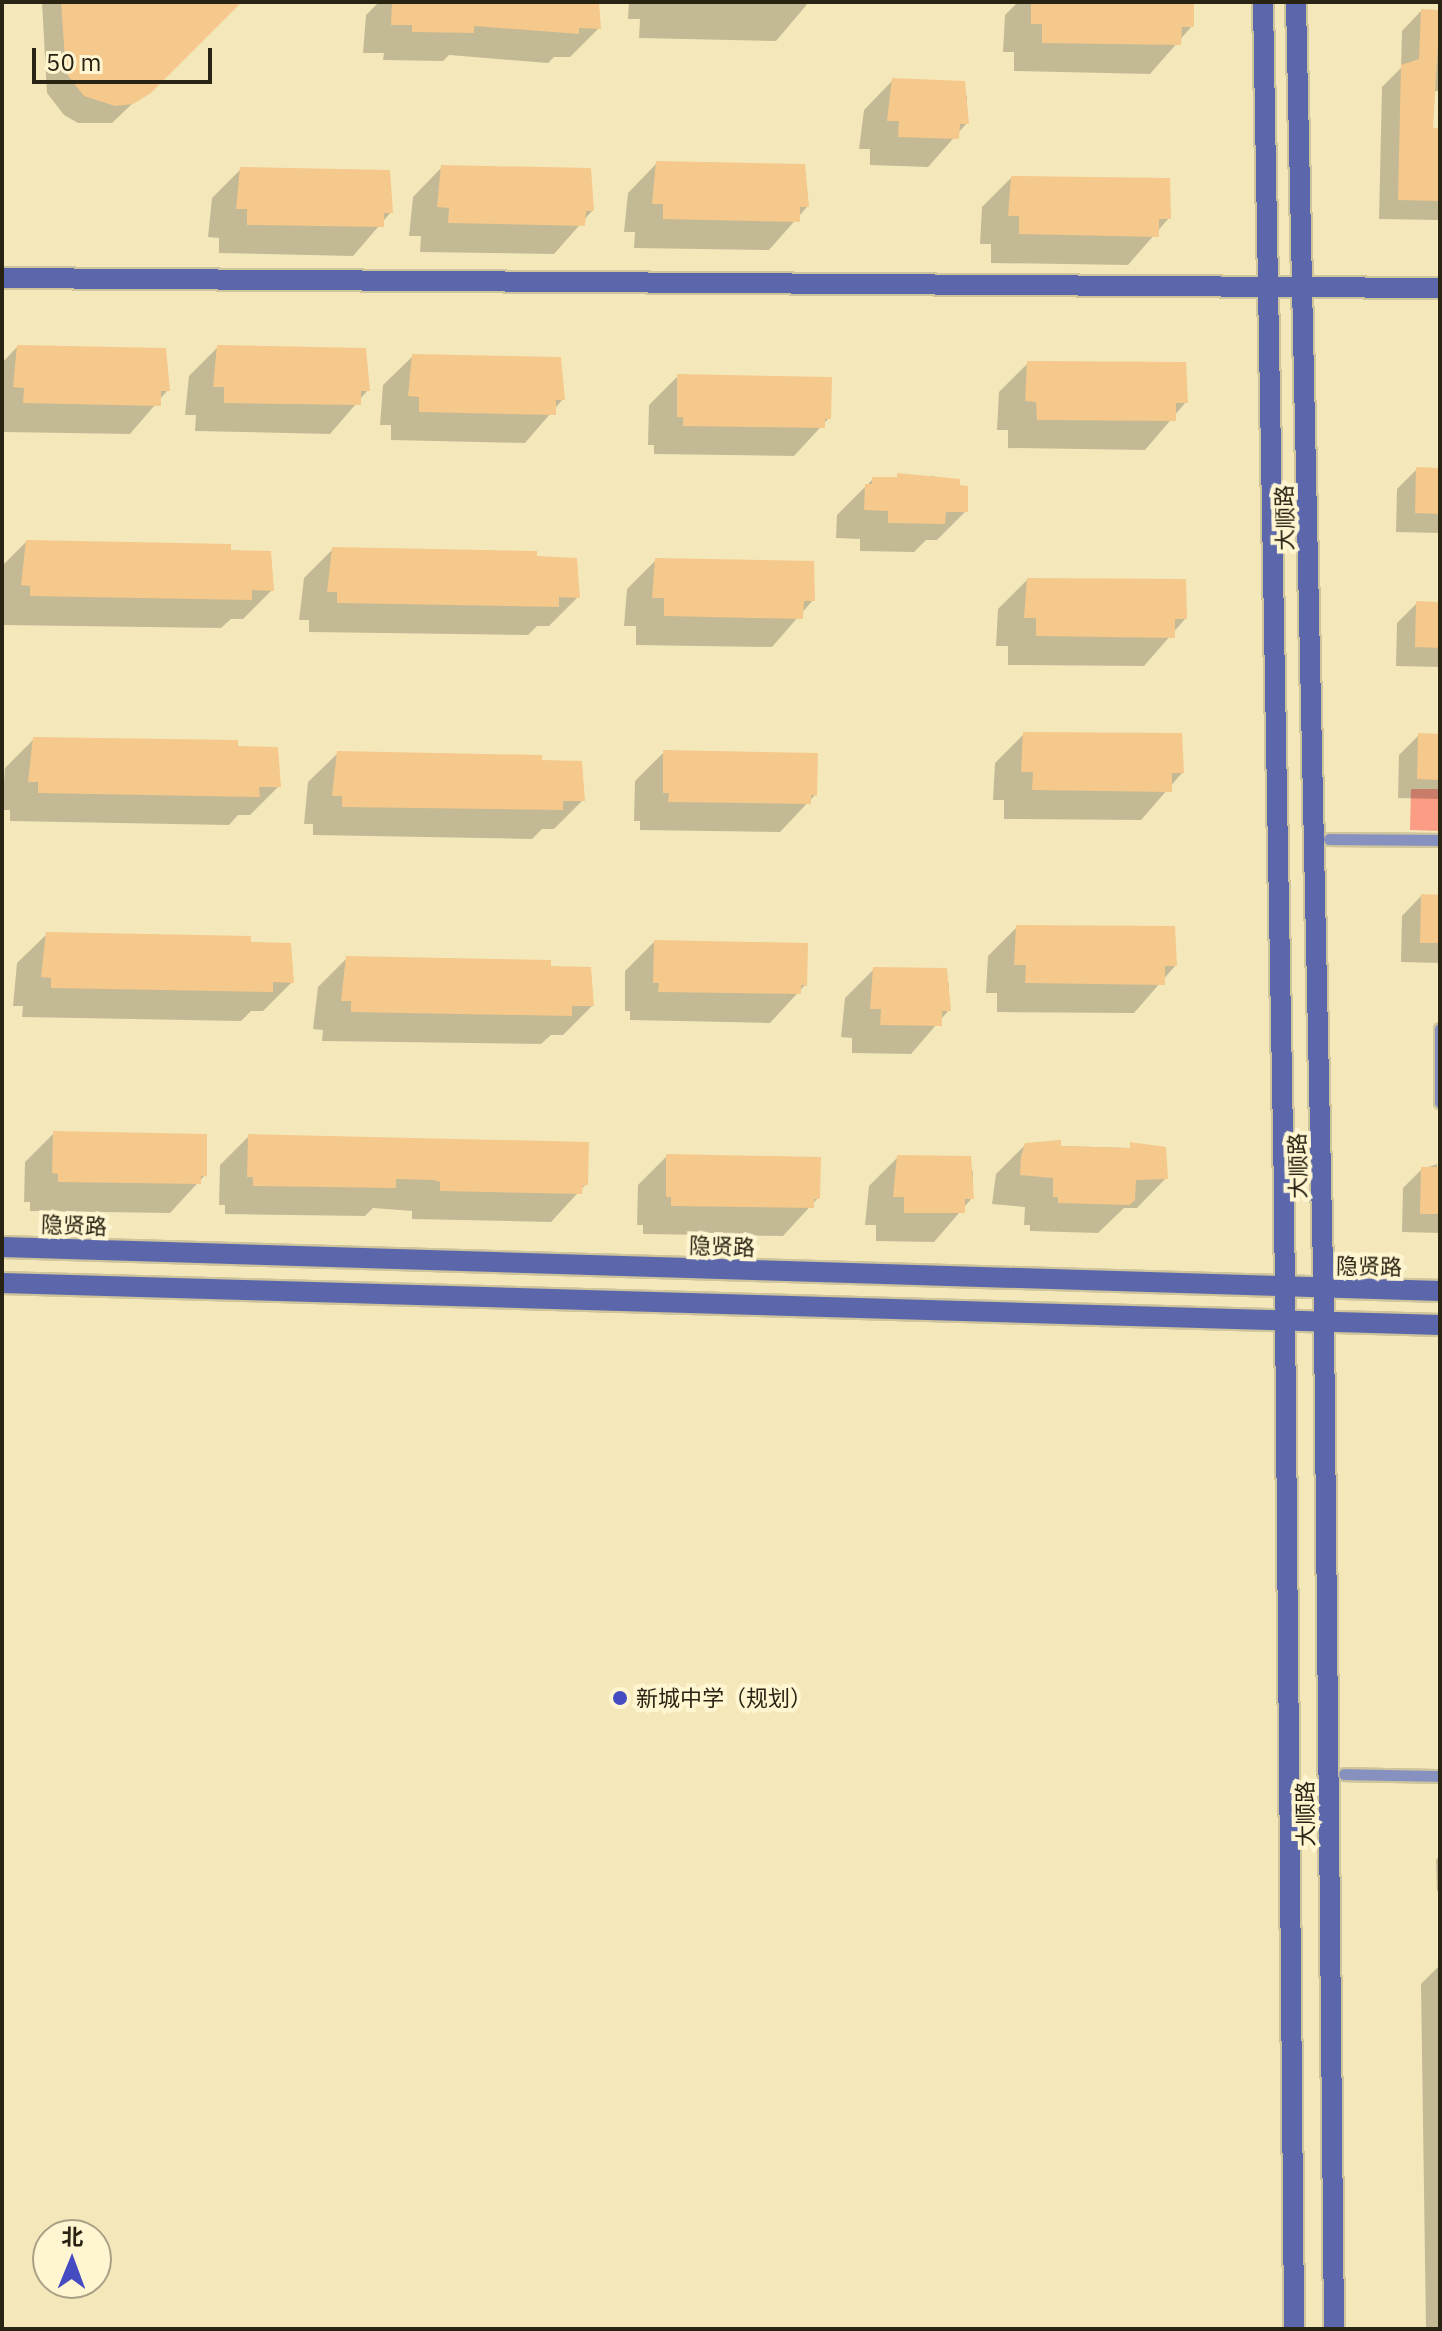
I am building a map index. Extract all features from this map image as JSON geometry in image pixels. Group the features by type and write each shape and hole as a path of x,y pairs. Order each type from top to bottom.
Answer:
{"street":[{"name":"大顺路","path":"1263,2 1284,1288 1294,2329"},
{"name":"大顺路","path":"1296,2 1324,1322 1334,2329"},
{"path":"2,278 1440,288"},
{"name":"隐贤路","path":"2,1247 1440,1291"},
{"path":"2,1283 1440,1325"}],"lane":[{"path":"1329,839 1440,840"},
{"path":"1440,1029 1440,1102"},
{"path":"1344,1774 1440,1776"}],"shaded area":[{"path":"1411,789 1440,789 1440,831 1410,830"}],"building":[{"path":"61,2 242,2 151,93 133,104 115,106 84,96 66,73"},
{"path":"392,2 599,2 601,29 579,28 579,34 474,26 474,33 412,32 412,25 391,25"},
{"path":"1031,2 1194,2 1194,27 1182,27 1181,45 1042,43 1042,24 1031,24"},
{"path":"1421,9 1440,10 1433,128 1440,128 1440,201 1398,200 1401,65 1419,59"},
{"path":"892,78 965,81 969,124 960,124 959,139 898,137 899,121 887,121"},
{"path":"656,161 805,164 809,207 800,207 800,222 663,219 663,204 652,204"},
{"path":"441,165 591,168 594,211 586,211 585,226 448,223 449,208 437,207"},
{"path":"240,167 390,170 393,213 384,213 384,227 247,225 247,209 236,209"},
{"path":"1011,176 1170,178 1171,219 1159,219 1159,237 1019,234 1019,216 1008,216"},
{"path":"17,345 166,348 170,391 161,391 161,406 23,403 24,388 13,387"},
{"path":"217,345 366,348 370,391 361,391 361,405 224,403 224,387 213,387"},
{"path":"412,354 561,357 565,400 556,400 556,415 419,412 419,397 408,396"},
{"path":"1027,361 1186,362 1188,403 1176,403 1176,421 1037,420 1036,402 1025,401"},
{"path":"677,374 832,377 831,419 825,419 825,428 683,426 683,417 677,417"},
{"path":"1416,467 1440,468 1440,514 1415,513"},
{"path":"897,473 960,479 960,485 968,486 968,512 946,512 945,524 888,523 888,511 864,510 865,484 872,484 872,477 897,477"},
{"path":"26,540 231,544 231,550 271,551 274,591 252,590 252,600 30,596 30,586 21,585"},
{"path":"332,547 537,551 537,556 577,558 580,598 559,597 559,607 337,603 337,592 327,592"},
{"path":"655,558 814,561 815,601 804,601 803,619 664,616 664,598 652,598"},
{"path":"1027,578 1186,579 1187,619 1175,619 1175,638 1036,636 1036,618 1024,618"},
{"path":"1416,601 1440,602 1440,648 1415,647"},
{"path":"1023,732 1182,733 1184,773 1172,773 1172,792 1032,790 1033,772 1021,772"},
{"path":"1418,733 1440,734 1440,780 1417,779"},
{"path":"33,737 238,740 238,746 278,747 281,787 259,787 260,797 38,793 38,782 28,782"},
{"path":"663,750 818,753 817,796 811,795 811,804 668,802 669,793 663,793"},
{"path":"337,751 542,755 542,760 582,761 585,801 563,801 563,810 342,807 342,796 332,796"},
{"path":"1421,894 1440,895 1440,943 1420,943"},
{"path":"1016,925 1175,926 1177,966 1165,966 1165,985 1025,983 1026,965 1014,965"},
{"path":"46,932 251,936 251,942 291,943 294,983 273,982 273,992 51,988 51,978 41,977"},
{"path":"654,940 808,943 807,986 801,985 801,994 658,992 659,983 653,983"},
{"path":"346,956 551,960 551,966 591,967 594,1006 572,1006 572,1016 351,1012 351,1001 341,1001"},
{"path":"873,967 947,968 951,1011 942,1011 942,1026 880,1025 881,1009 870,1009"},
{"path":"53,1131 207,1134 207,1176 201,1176 201,1184 58,1182 58,1174 52,1173"},
{"path":"248,1134 589,1142 588,1185 583,1185 582,1194 440,1191 440,1182 434,1180 396,1179 396,1188 253,1186 253,1177 247,1177"},
{"path":"1061,1140 1061,1146 1130,1148 1130,1142 1166,1147 1168,1179 1136,1180 1135,1200 1129,1205 1058,1203 1058,1197 1053,1197 1053,1178 1020,1175 1025,1143"},
{"path":"666,1154 821,1157 820,1199 814,1199 814,1208 671,1206 671,1197 666,1197"},
{"path":"897,1155 971,1156 974,1199 965,1199 965,1213 904,1213 904,1197 893,1197"},
{"path":"1421,1167 1440,1167 1440,1214 1420,1214"}],"place":[{"name":"新城中学（规划）","path":"620,1698"}]}
